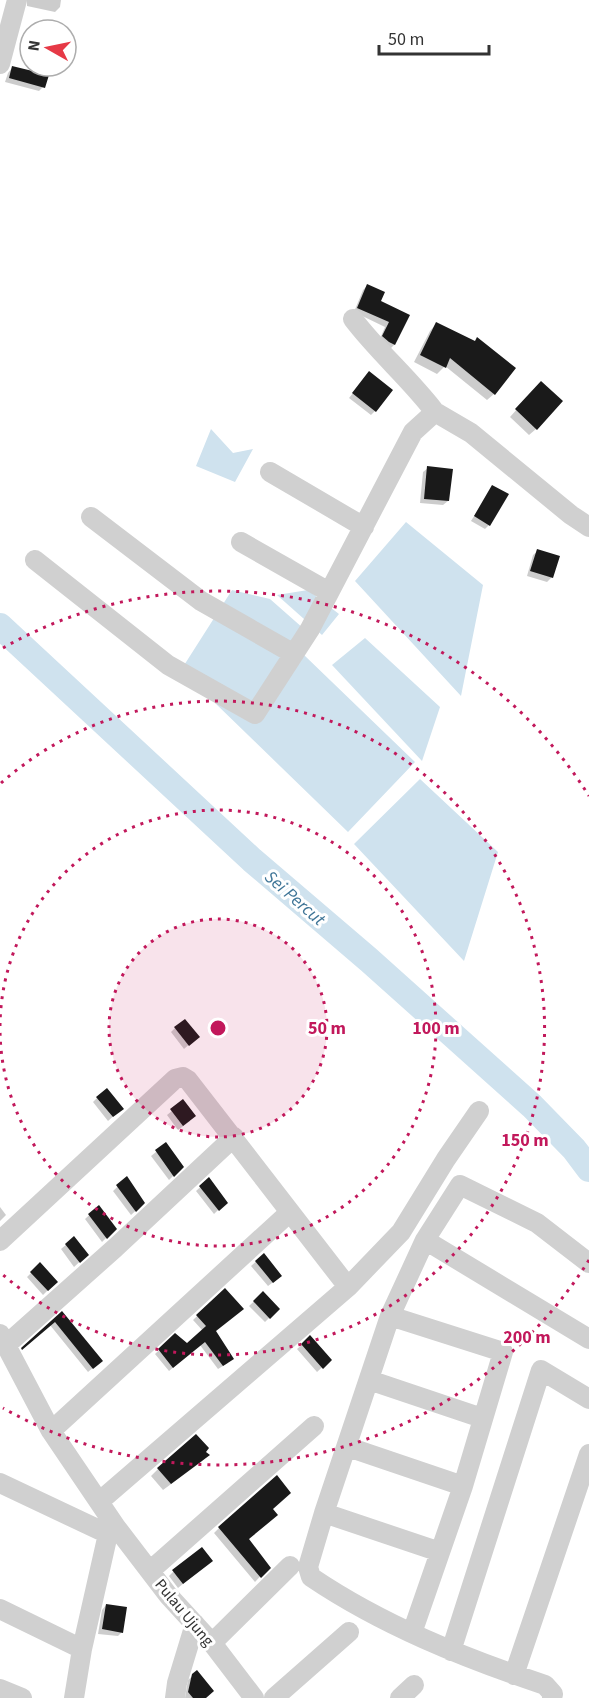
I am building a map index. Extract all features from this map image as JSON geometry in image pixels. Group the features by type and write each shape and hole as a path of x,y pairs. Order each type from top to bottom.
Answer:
{"street":[{"path":"0,64 6,20 17,0"},
{"path":"353,319 435,412 471,433 571,515 589,526"},
{"path":"35,560 168,665 255,714 294,654 329,592 413,432 435,412"},
{"path":"270,472 364,527"},
{"path":"91,517 201,601 294,654"},
{"path":"241,542 329,592"},
{"path":"0,1241 175,1079 183,1077 188,1080 234,1137 348,1287"},
{"path":"100,1501 348,1287 401,1232 446,1159 479,1112"},
{"path":"3,1340 115,1248 234,1137"},
{"path":"552,1698 553,1694 545,1685 451,1651 412,1634 333,1592 310,1576 308,1567 390,1316 425,1240 460,1185 537,1223 589,1263"},
{"path":"51,1431 290,1212"},
{"path":"425,1240 589,1339"},
{"path":"390,1316 503,1352 463,1486 412,1634"},
{"name":"Pulau Ujung","path":"3,1340 51,1431 100,1501 112,1531 151,1570 168,1595 212,1643 254,1698"},
{"path":"451,1651 542,1370 589,1399"},
{"path":"369,1380 482,1418"},
{"path":"151,1570 314,1426"},
{"path":"348,1447 463,1486"},
{"path":"514,1675 589,1454"},
{"path":"0,1483 112,1531 82,1649 74,1698"},
{"path":"324,1513 440,1552"},
{"path":"212,1643 290,1566"},
{"path":"0,1609 82,1649"},
{"path":"175,1698 177,1683 195,1624"},
{"path":"274,1698 349,1632"},
{"path":"0,1689 22,1698"}],"water":[{"path":"211,429 233,453 253,449 235,482 196,466"},
{"path":"406,522 483,585 461,696 355,581"},
{"path":"232,590 270,599 312,636 304,655 415,762 348,832 181,670"},
{"path":"308,590 339,614 322,635 277,595"},
{"path":"365,638 440,707 422,761 332,665"},
{"path":"420,779 498,852 464,961 354,844"}],"building":[{"path":"12,66 18,67 18,78 48,78 45,88 9,78"},
{"path":"367,284 385,292 381,301 410,315 395,345 382,336 389,322 357,308"},
{"path":"436,322 475,341 477,337 516,368 495,395 450,358 446,368 420,355"},
{"path":"369,371 393,390 376,412 352,393"},
{"path":"541,381 563,401 537,430 515,409"},
{"path":"427,466 453,469 449,501 424,499"},
{"path":"492,485 509,494 490,526 474,516"},
{"path":"537,549 560,556 553,578 530,571"},
{"path":"185,1019 200,1037 189,1046 174,1027"},
{"path":"107,1088 124,1109 113,1117 96,1097"},
{"path":"183,1099 196,1116 183,1126 170,1109"},
{"path":"166,1142 184,1167 174,1177 155,1150"},
{"path":"127,1176 145,1203 136,1212 116,1185"},
{"path":"209,1177 228,1203 219,1211 199,1186"},
{"path":"99,1205 117,1229 107,1239 88,1214"},
{"path":"74,1236 89,1255 80,1263 65,1244"},
{"path":"264,1253 282,1276 273,1283 255,1261"},
{"path":"40,1262 58,1282 48,1291 30,1272"},
{"path":"225,1288 244,1309 216,1331 234,1359 223,1366 205,1342 173,1368 158,1349 175,1333 187,1343 206,1326 196,1315"},
{"path":"263,1291 280,1309 270,1319 253,1301"},
{"path":"62,1311 103,1361 93,1369 55,1322 22,1350 21,1348"},
{"path":"310,1335 332,1360 323,1369 301,1344"},
{"path":"196,1434 209,1448 206,1452 210,1455 171,1484 157,1468"},
{"path":"277,1475 291,1493 273,1509 278,1515 249,1539 271,1568 261,1578 218,1527"},
{"path":"202,1547 213,1561 183,1584 172,1570"},
{"path":"106,1604 127,1607 123,1633 102,1629"},
{"path":"197,1670 214,1691 206,1698 193,1698 188,1692 192,1674"}],"waterway":[{"name":"Sei Percut","path":"0,626 252,860 369,960 532,1106 574,1149 589,1169"}]}
